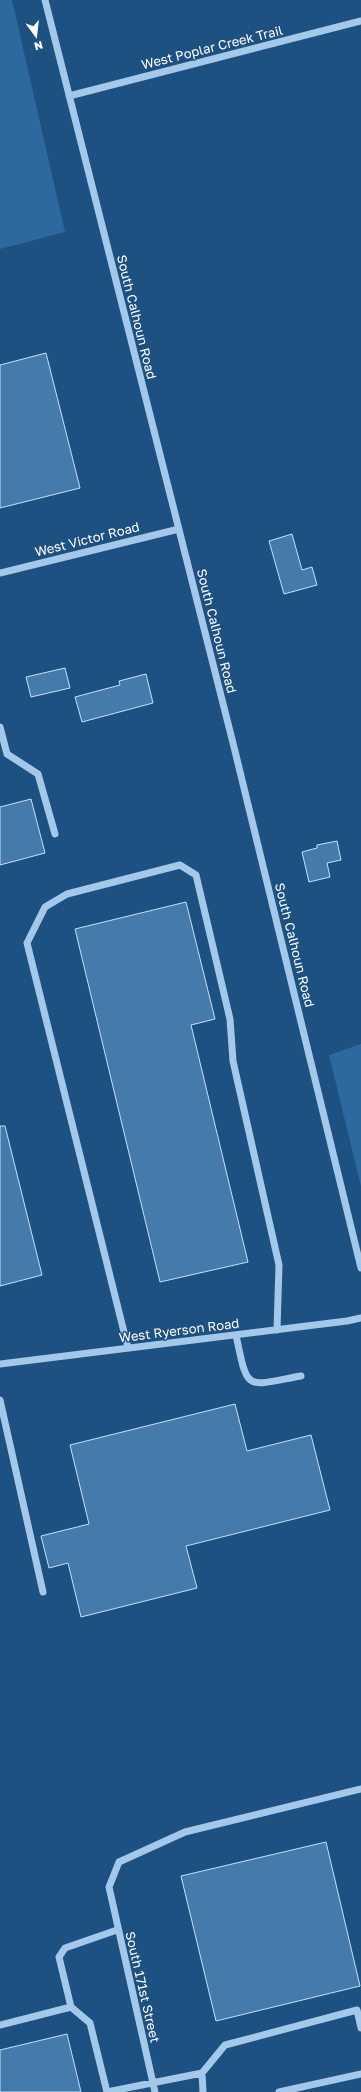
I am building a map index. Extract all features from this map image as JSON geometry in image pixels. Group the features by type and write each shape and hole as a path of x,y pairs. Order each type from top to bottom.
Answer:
{"street":[{"name":"South Calhoun Road","path":"45,0 234,747 361,1268"},
{"name":"West Poplar Creek Trail","path":"69,96 361,21"},
{"name":"West Victor Road","path":"0,573 179,529"},
{"path":"0,727 7,754 38,774 55,834"},
{"path":"128,1348 27,944 45,907 67,894 180,866 196,875 230,1018 233,1061 279,1265 276,1330"},
{"name":"West Ryerson Road","path":"0,1364 347,1321 361,1318"},
{"path":"236,1335 243,1368 248,1379 256,1384 301,1376"},
{"path":"0,1400 43,1592"},
{"name":"South 171st Street","path":"155,2092 108,1886 119,1862 185,1832 361,1790"},
{"path":"117,1930 65,1948 59,1957 71,2007 90,2023 107,2092 202,2073 225,2045 357,2010 361,2028"},
{"path":"0,2025 71,2007"},
{"path":"202,2073 203,2092"},
{"path":"280,2092 361,2074"}],"shaded area":[{"path":"0,0 12,0 65,232 0,249"},
{"path":"361,1044 361,1186 329,1055"}],"building":[{"path":"46,353 80,488 0,508 0,365"},
{"path":"292,534 302,570 312,567 317,585 284,594 269,541"},
{"path":"65,668 70,688 31,697 26,677"},
{"path":"146,674 153,703 82,722 75,697 120,685 119,681"},
{"path":"31,799 45,853 0,865 0,807"},
{"path":"337,841 341,860 327,863 330,877 309,882 302,852 317,848 317,845"},
{"path":"186,902 215,1019 191,1025 248,1262 160,1282 75,929"},
{"path":"0,1126 5,1126 42,1275 0,1286"},
{"path":"235,1404 247,1451 311,1435 330,1510 186,1546 197,1588 81,1617 68,1563 49,1568 41,1536 89,1524 70,1445"},
{"path":"326,1842 360,1986 216,2021 181,1876"},
{"path":"67,2034 81,2092 0,2092 0,2050"}]}
